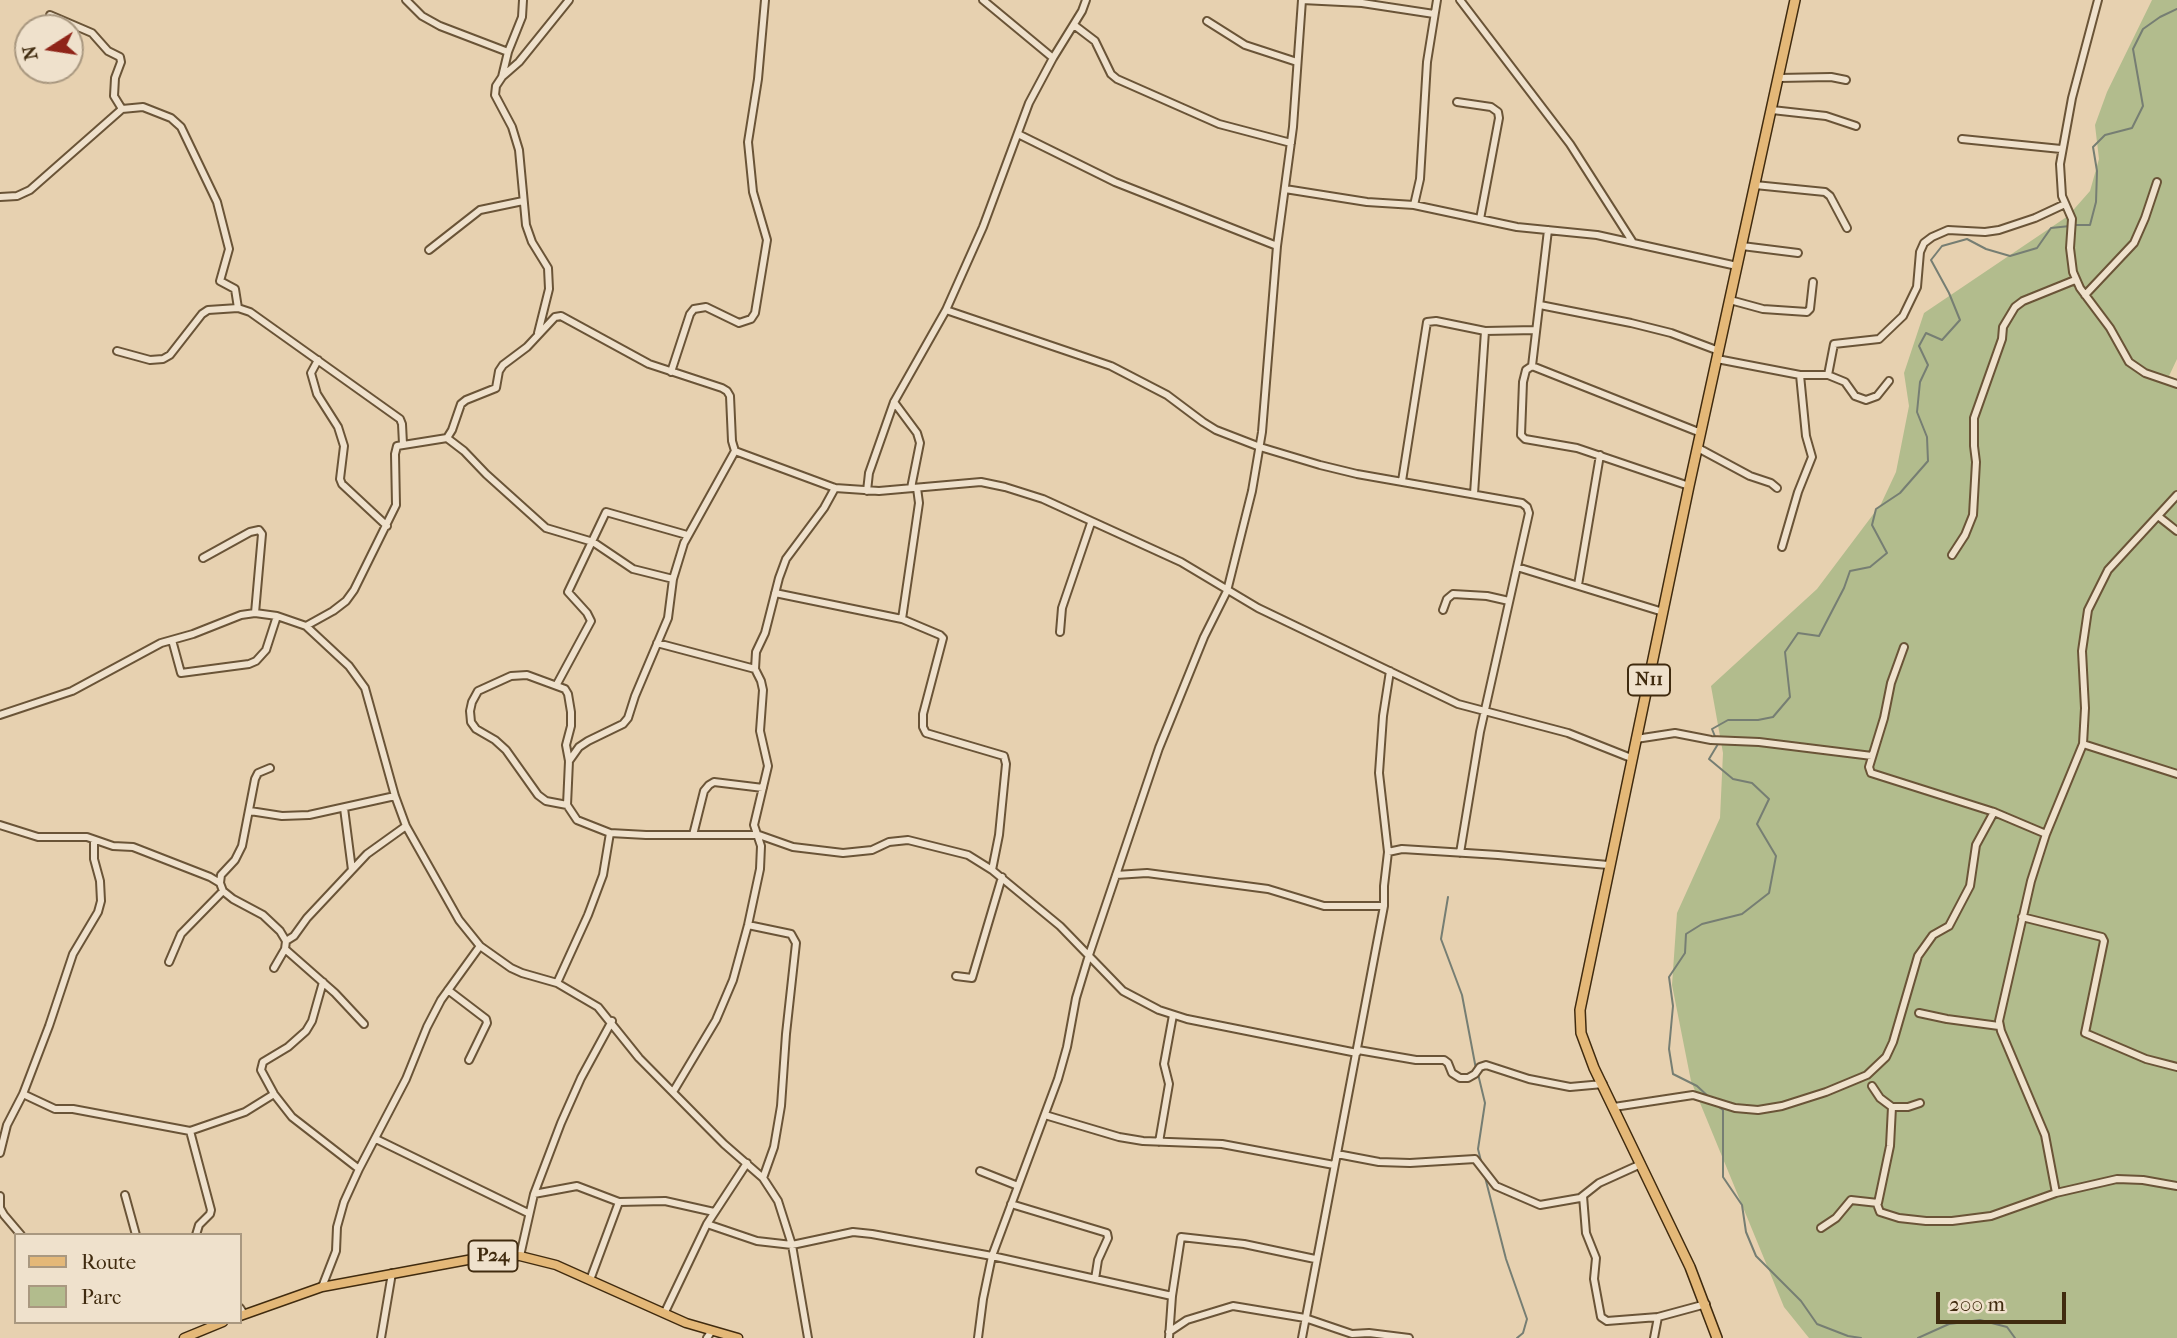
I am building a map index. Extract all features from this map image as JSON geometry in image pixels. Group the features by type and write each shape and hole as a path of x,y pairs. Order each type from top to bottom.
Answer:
{"highway":[{"name":"N11","path":"1717,1338 1706,1304 1584,1043 1580,1010 1608,865 1795,0"}],"main road":[{"name":"P24","path":"242,1312 322,1287 489,1256 520,1255 556,1265 590,1279 709,1335 738,1338"},
{"path":"184,1338 218,1324"}],"street":[{"path":"406,0 422,16 440,26 508,52"},
{"path":"502,77 508,52 522,17 523,0"},
{"path":"538,336 549,281 548,268 532,243 523,201 523,172 519,150 512,127 495,94 496,86 502,77 519,62 569,0"},
{"path":"671,372 694,309 706,307 739,323 751,319 755,313 767,240 753,192 748,142 758,79 765,0"},
{"path":"983,0 1053,58"},
{"path":"867,491 869,473 894,402 946,310 983,227 1029,103 1086,0"},
{"path":"978,1338 992,1256 1045,1115 1067,1047 1076,998 1089,955 1159,747 1204,637 1227,591 1252,491 1260,447 1277,246 1291,143 1302,0 1362,3 1434,14"},
{"path":"1413,205 1422,164 1425,89 1437,0"},
{"path":"1460,0 1570,144 1632,241"},
{"path":"2098,0 2071,97 2061,149 2060,178 2065,204 2072,219 2070,248 2075,280 2110,328 2129,362 2136,369 2177,384"},
{"path":"1207,21 1245,45 1297,62"},
{"path":"1074,25 1095,41 1111,74 1117,79 1219,124 1291,143"},
{"path":"84,30 92,33 108,51 120,57 114,96 122,109"},
{"path":"1779,78 1832,77 1846,80"},
{"path":"1457,102 1491,107 1499,118 1480,219"},
{"path":"0,197 17,196 30,190 122,109 143,107 171,118 181,127 217,202 229,253 220,281 235,289 238,308"},
{"path":"1772,110 1826,116 1856,126"},
{"path":"1017,134 1115,182 1277,246"},
{"path":"1962,139 2061,149"},
{"path":"2085,295 2134,243 2146,218 2157,182"},
{"path":"1755,185 1825,191 1830,195 1847,228"},
{"path":"1285,189 1367,202 1413,205 1548,230 1597,234 1737,267"},
{"path":"429,250 480,210 523,201"},
{"path":"1828,374 1833,344 1880,339 1903,316 1917,287 1920,252 1924,243 1932,236 1948,230 1998,230 2035,218 2065,204"},
{"path":"1548,230 1532,366 1524,375 1519,430 1521,435 1525,439 1566,445 1600,455 1689,486"},
{"path":"1742,246 1798,253"},
{"path":"1952,555 1965,536 1973,515 1976,462 1973,446 1974,418 2002,338 2003,327 2015,307 2023,301 2075,280"},
{"path":"1730,300 1763,309 1807,312 1810,309 1813,282"},
{"path":"1540,305 1671,333 1718,355 1800,374 1828,374 1845,382 1855,396 1866,400 1877,396 1889,381"},
{"path":"117,351 150,360 163,359 170,355 202,314 208,310 238,308 250,312 400,419 403,444"},
{"path":"946,310 1111,366 1167,395 1216,430 1260,447 1320,465 1522,503 1527,507 1529,513 1485,712 1460,853"},
{"path":"447,438 461,404 496,388 503,365 520,354 555,317 561,316 649,364 727,391 735,451 687,535 673,579 668,618 628,718 623,724 579,747 569,761"},
{"path":"1402,481 1427,322 1436,321 1485,331 1536,330"},
{"path":"1474,494 1485,331"},
{"path":"317,360 311,373 314,384 322,403 338,427 344,446 340,479 342,484 387,526"},
{"path":"1532,366 1701,433"},
{"path":"1782,547 1798,492 1812,457 1806,436 1800,374"},
{"path":"894,402 917,433 920,443 914,488 919,503 902,620"},
{"path":"306,626 346,601 387,526 396,505 395,450 403,444 447,438"},
{"path":"447,438 546,528 593,542 633,569 673,579"},
{"path":"1698,448 1777,488"},
{"path":"735,451 835,488 867,491 981,482 1042,499 1181,562 1227,591 1458,704 1568,733 1631,758"},
{"path":"1578,584 1600,455"},
{"path":"673,1092 716,1020 733,980 748,925 762,854 759,835 754,825 768,766 760,731 763,690 755,669 756,652 765,633 786,559 824,508 835,488"},
{"path":"2056,1193 2045,1135 1999,1026 2022,917 2046,834 2083,744 2085,708 2082,651 2088,610 2108,570 2177,495"},
{"path":"556,684 591,621 568,592 606,512 687,535"},
{"path":"2158,516 2177,531"},
{"path":"1060,632 1062,608 1091,523"},
{"path":"203,558 250,531 259,530 262,534 255,613"},
{"path":"1517,567 1663,612"},
{"path":"775,593 902,620 943,638 923,714 923,727 926,733 1004,756 1006,764 999,835 992,870"},
{"path":"1443,610 1447,599 1453,594 1487,596 1509,601"},
{"path":"0,715 72,691 132,657 241,615 255,613 277,616 306,626 349,666 365,688 395,796 406,825 459,920 480,946 522,973 557,983 598,1007 639,1058 724,1144 763,1178 778,1201 792,1245 808,1338"},
{"path":"172,640 181,673 249,664 256,661 266,650 277,616"},
{"path":"657,643 755,669"},
{"path":"1904,647 1891,682 1869,770 1875,775 1994,812 2046,834"},
{"path":"1301,1338 1384,906 1388,852 1379,773 1390,671"},
{"path":"568,805 546,801 538,796 506,750 476,729 471,722 470,711 478,691 511,676 527,675 565,689 569,700 571,726 566,750 569,761 568,805 577,820 610,833 759,835 793,847 843,853 872,850 889,842 908,840 968,855 1002,877 1060,926 1123,991 1173,1015 1357,1052 1416,1060 1444,1060 1452,1073 1460,1078 1468,1078 1486,1065 1529,1079 1570,1087 1603,1084"},
{"path":"1636,739 1675,733 1711,740 1759,742 1872,756"},
{"path":"2083,744 2177,774"},
{"path":"270,768 258,773 255,779 242,846 235,860 221,875 220,883 223,891 245,907 263,915 280,931 286,945 364,1024"},
{"path":"693,835 704,791 709,785 714,782 763,788"},
{"path":"250,811 296,815 344,808 395,796"},
{"path":"344,808 352,870"},
{"path":"1614,1107 1693,1095 1735,1108 1758,1110 1782,1106 1826,1092 1867,1075 1886,1057 1893,1042 1919,956 1933,935 1949,926 1970,886 1976,845 1994,812"},
{"path":"0,825 38,837 87,837 113,846 133,847 220,883"},
{"path":"274,968 286,945 307,918 367,854 406,825"},
{"path":"557,983 603,875 610,833"},
{"path":"0,1153 7,1125 23,1094 73,954 98,912 101,901 100,881 94,859 94,840"},
{"path":"1388,852 1402,849 1608,865"},
{"path":"1116,874 1147,873 1268,889 1324,906 1384,906"},
{"path":"956,976 972,978 1002,877"},
{"path":"169,962 181,934 223,891"},
{"path":"2022,917 2102,937 2104,941 2085,1033 2146,1059 2177,1067"},
{"path":"748,925 791,934 796,943 786,1034 782,1106 774,1147 763,1178"},
{"path":"322,1287 336,1251 337,1227 344,1202 359,1169 406,1079 426,1027 448,990 480,946"},
{"path":"323,982 306,1031 261,1066 274,1094 302,1127 359,1169"},
{"path":"448,990 486,1019 487,1024 470,1060"},
{"path":"1919,1013 1999,1026"},
{"path":"1159,1142 1169,1084 1164,1064 1173,1015"},
{"path":"520,1255 528,1213 561,1123 611,1021"},
{"path":"1872,1086 1880,1098 1892,1107 1908,1107 1920,1103"},
{"path":"23,1094 55,1109 73,1109 190,1131 245,1112 274,1094"},
{"path":"1892,1107 1887,1168 1877,1204 1880,1212 1899,1218 1952,1221 1991,1216 2056,1193 2126,1178 2177,1186"},
{"path":"1045,1115 1119,1137 1159,1142 1222,1144 1334,1165"},
{"path":"190,1131 211,1210 199,1225 197,1233"},
{"path":"376,1139 528,1213"},
{"path":"1337,1154 1379,1162 1475,1159 1496,1186 1540,1205 1583,1196 1599,1182 1641,1164"},
{"path":"665,1312 707,1223 747,1163"},
{"path":"980,1171 1018,1186"},
{"path":"534,1194 577,1186 619,1202 660,1200 714,1212"},
{"path":"125,1195 135,1233"},
{"path":"0,1196 4,1215 19,1233"},
{"path":"1583,1196 1586,1233 1596,1258 1594,1279 1601,1317 1607,1321 1658,1317 1706,1304"},
{"path":"1821,1228 1836,1218 1851,1200 1877,1204"},
{"path":"590,1279 619,1202"},
{"path":"1011,1204 1107,1233 1108,1238 1098,1260 1095,1279"},
{"path":"707,1223 757,1241 792,1245 853,1232 992,1256 1172,1296"},
{"path":"1169,1335 1180,1240 1184,1237 1257,1246 1315,1259"},
{"path":"381,1338 392,1273"},
{"path":"1169,1335 1187,1320 1233,1306 1305,1318 1352,1335 1369,1333 1409,1338"},
{"path":"1654,1338 1658,1317"}],"green space":[{"path":"2152,0 2177,0 2177,359 2169,376 2177,379 2177,1338 1809,1338 1784,1307 1691,1081 1672,985 1677,913 1720,818 1723,753 1711,686 1817,589 1881,504 1896,472 1909,406 1904,373 1924,313 2068,216 2090,191 2099,159 2095,125 2107,92"}],"waterway":[{"path":"2076,225 2090,225 2096,202 2097,171 2093,147 2105,135 2132,128 2143,106 2133,49 2143,29 2177,9"},
{"path":"1716,739 1712,729 1728,720 1773,717 1790,697 1785,652 1798,633 1819,636 1850,571 1870,567 1887,553 1872,525 1876,509 1900,493 1928,461 1927,437 1917,412 1920,382 1928,365 1919,346 1926,333 1942,340 1960,320 1931,260 1942,246 1967,239 1986,249 2010,256 2037,248 2051,228 2070,226"},
{"path":"1710,1098 1697,1086 1673,1074 1669,1049 1673,1006 1669,977 1685,953 1686,934 1702,924 1742,914 1769,893 1776,856 1757,824 1769,799 1752,783 1733,779 1709,759 1718,744"},
{"path":"1448,897 1441,939 1462,995 1476,1069"},
{"path":"1478,1074 1485,1103 1478,1149 1481,1161"},
{"path":"1719,1107 1723,1110 1723,1177 1742,1205 1746,1232 1756,1256 1801,1301 1817,1324 1861,1338"},
{"path":"1485,1177 1506,1259 1527,1319 1523,1333 1517,1338"},
{"path":"1918,1338 1949,1324 1980,1320 2007,1327 2015,1338"}]}
